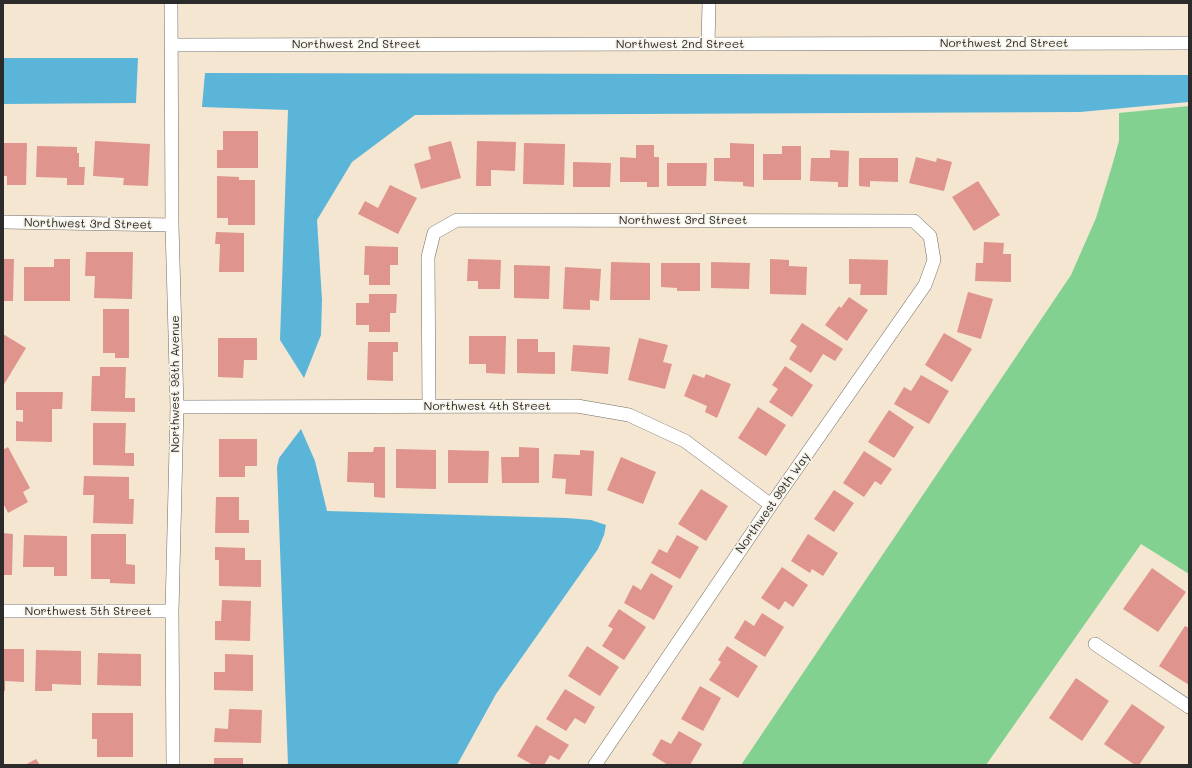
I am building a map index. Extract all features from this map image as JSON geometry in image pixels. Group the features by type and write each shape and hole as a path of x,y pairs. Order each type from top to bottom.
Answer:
{"street":[{"name":"Northwest 98th Avenue","path":"171,3 172,225 177,407 172,611 173,765"},
{"path":"708,44 709,3"},
{"name":"Northwest 2nd Street","path":"171,44 1189,43"},
{"name":"Northwest 3rd Street","path":"430,406 428,257 434,233 457,220 914,221 930,236"},
{"name":"Northwest 3rd Street","path":"3,222 172,225"},
{"name":"Northwest 99th Way","path":"595,765 770,505 925,285 934,260 930,236"},
{"name":"Northwest 4th Street","path":"177,407 577,406 629,415 685,441 770,505"},
{"name":"Northwest 5th Street","path":"3,611 172,611"},
{"path":"1095,644 1189,707"}],"green space":[{"path":"1189,106 1189,574 1141,544 986,765 741,765 1071,275 1096,218 1112,166 1119,141 1119,113"}],"water":[{"path":"3,58 138,58 136,103 3,104"},
{"path":"205,73 1189,75 1189,102 1080,112 415,115 352,162 317,220 322,300 321,335 304,378 280,340 288,110 202,107"},
{"path":"301,429 315,461 327,511 567,518 591,520 606,525 604,535 598,549 496,694 457,765 288,765 277,467 279,458"}],"building":[{"path":"223,131 258,131 258,168 217,168 217,150 223,150"},
{"path":"95,141 150,144 148,186 123,185 124,178 93,176"},
{"path":"451,141 461,178 421,189 414,164 431,159 428,147"},
{"path":"477,141 516,142 515,171 491,170 491,186 476,186"},
{"path":"3,143 27,143 26,185 7,185 7,176 3,176"},
{"path":"524,143 565,144 564,185 523,184"},
{"path":"730,143 754,144 754,187 743,186 743,182 714,181 714,158 730,158"},
{"path":"636,145 654,145 654,157 659,157 659,187 647,187 647,182 620,182 620,157 636,158"},
{"path":"37,146 77,147 77,153 79,153 79,167 85,167 84,185 67,185 67,178 36,177"},
{"path":"782,146 801,146 801,180 763,180 763,154 782,154"},
{"path":"830,150 849,151 848,187 838,187 838,182 810,181 811,158 830,158"},
{"path":"916,157 936,162 937,158 952,162 944,191 909,183"},
{"path":"859,158 898,158 898,182 870,181 870,187 859,186"},
{"path":"573,162 611,163 610,187 573,187"},
{"path":"667,163 707,163 706,186 667,186"},
{"path":"217,176 239,177 239,180 255,180 255,225 228,225 228,218 217,218"},
{"path":"978,181 1000,215 974,231 952,197"},
{"path":"390,185 417,198 398,234 358,214 365,201 378,208"},
{"path":"216,232 244,233 244,272 219,272 220,244 215,244"},
{"path":"984,242 1004,243 1003,254 1011,254 1011,282 975,281 976,263 983,263"},
{"path":"365,246 398,247 398,265 390,265 390,285 369,285 369,275 364,275"},
{"path":"86,252 133,252 132,299 94,298 95,276 85,276"},
{"path":"3,259 14,259 13,301 3,301"},
{"path":"54,259 70,259 70,301 24,301 24,267 54,267"},
{"path":"468,259 501,260 500,289 478,289 478,281 467,281"},
{"path":"770,259 789,260 789,266 807,267 806,295 770,294"},
{"path":"849,259 888,260 887,295 860,295 861,284 849,284"},
{"path":"611,262 650,263 650,300 610,300"},
{"path":"711,262 750,263 749,289 711,288"},
{"path":"661,263 700,263 700,291 677,291 677,288 661,287"},
{"path":"514,265 550,266 549,299 514,298"},
{"path":"565,267 601,269 599,301 590,300 590,310 563,309"},
{"path":"968,292 993,299 981,339 957,332"},
{"path":"369,294 397,294 396,313 390,313 390,332 369,332 369,325 356,325 356,303 369,303"},
{"path":"849,297 868,310 847,341 825,325 839,306 841,308"},
{"path":"103,309 129,309 129,358 115,358 115,353 103,353"},
{"path":"802,323 843,349 835,361 823,354 811,373 789,359 797,346 790,341"},
{"path":"944,333 972,349 952,382 925,365"},
{"path":"3,334 26,348 3,386"},
{"path":"469,336 506,336 505,374 486,373 486,364 469,364"},
{"path":"218,338 257,338 257,360 244,360 243,378 218,377"},
{"path":"639,338 668,345 663,362 672,364 665,389 628,380"},
{"path":"517,339 538,339 538,352 555,352 555,374 517,373"},
{"path":"368,342 398,342 398,352 393,352 393,381 367,380"},
{"path":"573,345 610,347 608,374 571,371"},
{"path":"785,366 813,385 792,417 769,402 778,389 772,385"},
{"path":"100,367 126,367 125,398 135,398 135,412 91,411 92,376 100,376"},
{"path":"693,374 704,378 706,374 731,384 717,418 705,412 707,406 684,396"},
{"path":"921,375 949,391 929,424 894,404 904,387 911,391"},
{"path":"16,392 63,392 62,409 52,409 52,442 16,441 16,421 23,422 23,410 16,410"},
{"path":"758,407 786,425 766,456 738,438"},
{"path":"889,410 914,427 894,458 868,442"},
{"path":"93,423 126,423 125,453 134,453 134,466 93,465"},
{"path":"219,439 257,439 257,466 245,466 245,477 219,477"},
{"path":"8,447 30,488 23,492 28,502 8,513 4,505 3,506 3,450"},
{"path":"374,447 385,447 385,498 374,497 374,483 347,482 348,452 373,452"},
{"path":"519,447 539,448 539,483 502,483 501,457 519,457"},
{"path":"396,449 436,450 436,489 396,488"},
{"path":"448,450 489,451 488,483 448,483"},
{"path":"580,450 594,451 592,496 565,494 566,479 552,478 554,454 580,455"},
{"path":"864,451 892,469 881,485 875,481 864,497 843,483"},
{"path":"621,457 656,472 643,504 607,490"},
{"path":"84,476 129,477 129,499 134,499 133,524 93,523 94,495 83,495"},
{"path":"701,489 728,506 706,541 678,524"},
{"path":"834,490 854,503 834,532 814,519"},
{"path":"216,497 239,497 239,520 249,520 249,533 215,533"},
{"path":"3,533 13,534 12,575 3,575"},
{"path":"91,534 126,534 126,564 135,565 135,584 110,583 110,579 91,579"},
{"path":"808,534 838,553 823,576 812,569 810,573 791,561"},
{"path":"24,535 67,536 67,576 54,576 54,567 23,567"},
{"path":"677,535 699,547 680,579 651,563 659,549 667,553"},
{"path":"215,547 245,548 245,560 261,560 261,587 219,586 219,560 215,560"},
{"path":"782,567 808,585 793,607 785,601 779,610 761,598"},
{"path":"1152,568 1186,592 1158,632 1123,609"},
{"path":"651,573 673,586 654,620 624,603 633,585 641,590"},
{"path":"222,600 251,601 250,641 215,640 215,621 221,621"},
{"path":"619,609 646,627 624,660 602,646 613,629 608,626"},
{"path":"762,613 784,627 765,657 734,638 745,620 754,626"},
{"path":"1185,626 1189,628 1189,685 1159,666"},
{"path":"587,646 619,667 600,696 568,676"},
{"path":"727,646 758,666 738,698 709,680 721,662 718,660"},
{"path":"3,649 24,649 24,682 5,681 5,691 3,691"},
{"path":"36,650 81,651 81,685 52,684 52,691 35,691"},
{"path":"98,653 141,654 141,686 97,685"},
{"path":"225,654 253,655 253,691 214,690 214,672 225,672"},
{"path":"1076,678 1109,701 1082,741 1049,718"},
{"path":"700,686 721,698 703,731 681,719"},
{"path":"565,689 595,707 585,724 575,718 566,731 546,719"},
{"path":"1132,704 1165,727 1139,765 1135,765 1104,744"},
{"path":"229,709 262,710 261,743 214,742 215,728 228,729"},
{"path":"92,713 133,713 133,757 97,757 97,739 92,739"},
{"path":"536,725 569,745 559,760 550,755 544,765 533,765 517,756"},
{"path":"679,731 702,744 690,765 668,765 652,755 661,739 671,744"},
{"path":"214,758 243,758 243,765 214,765"},
{"path":"36,759 40,765 25,765"}]}
